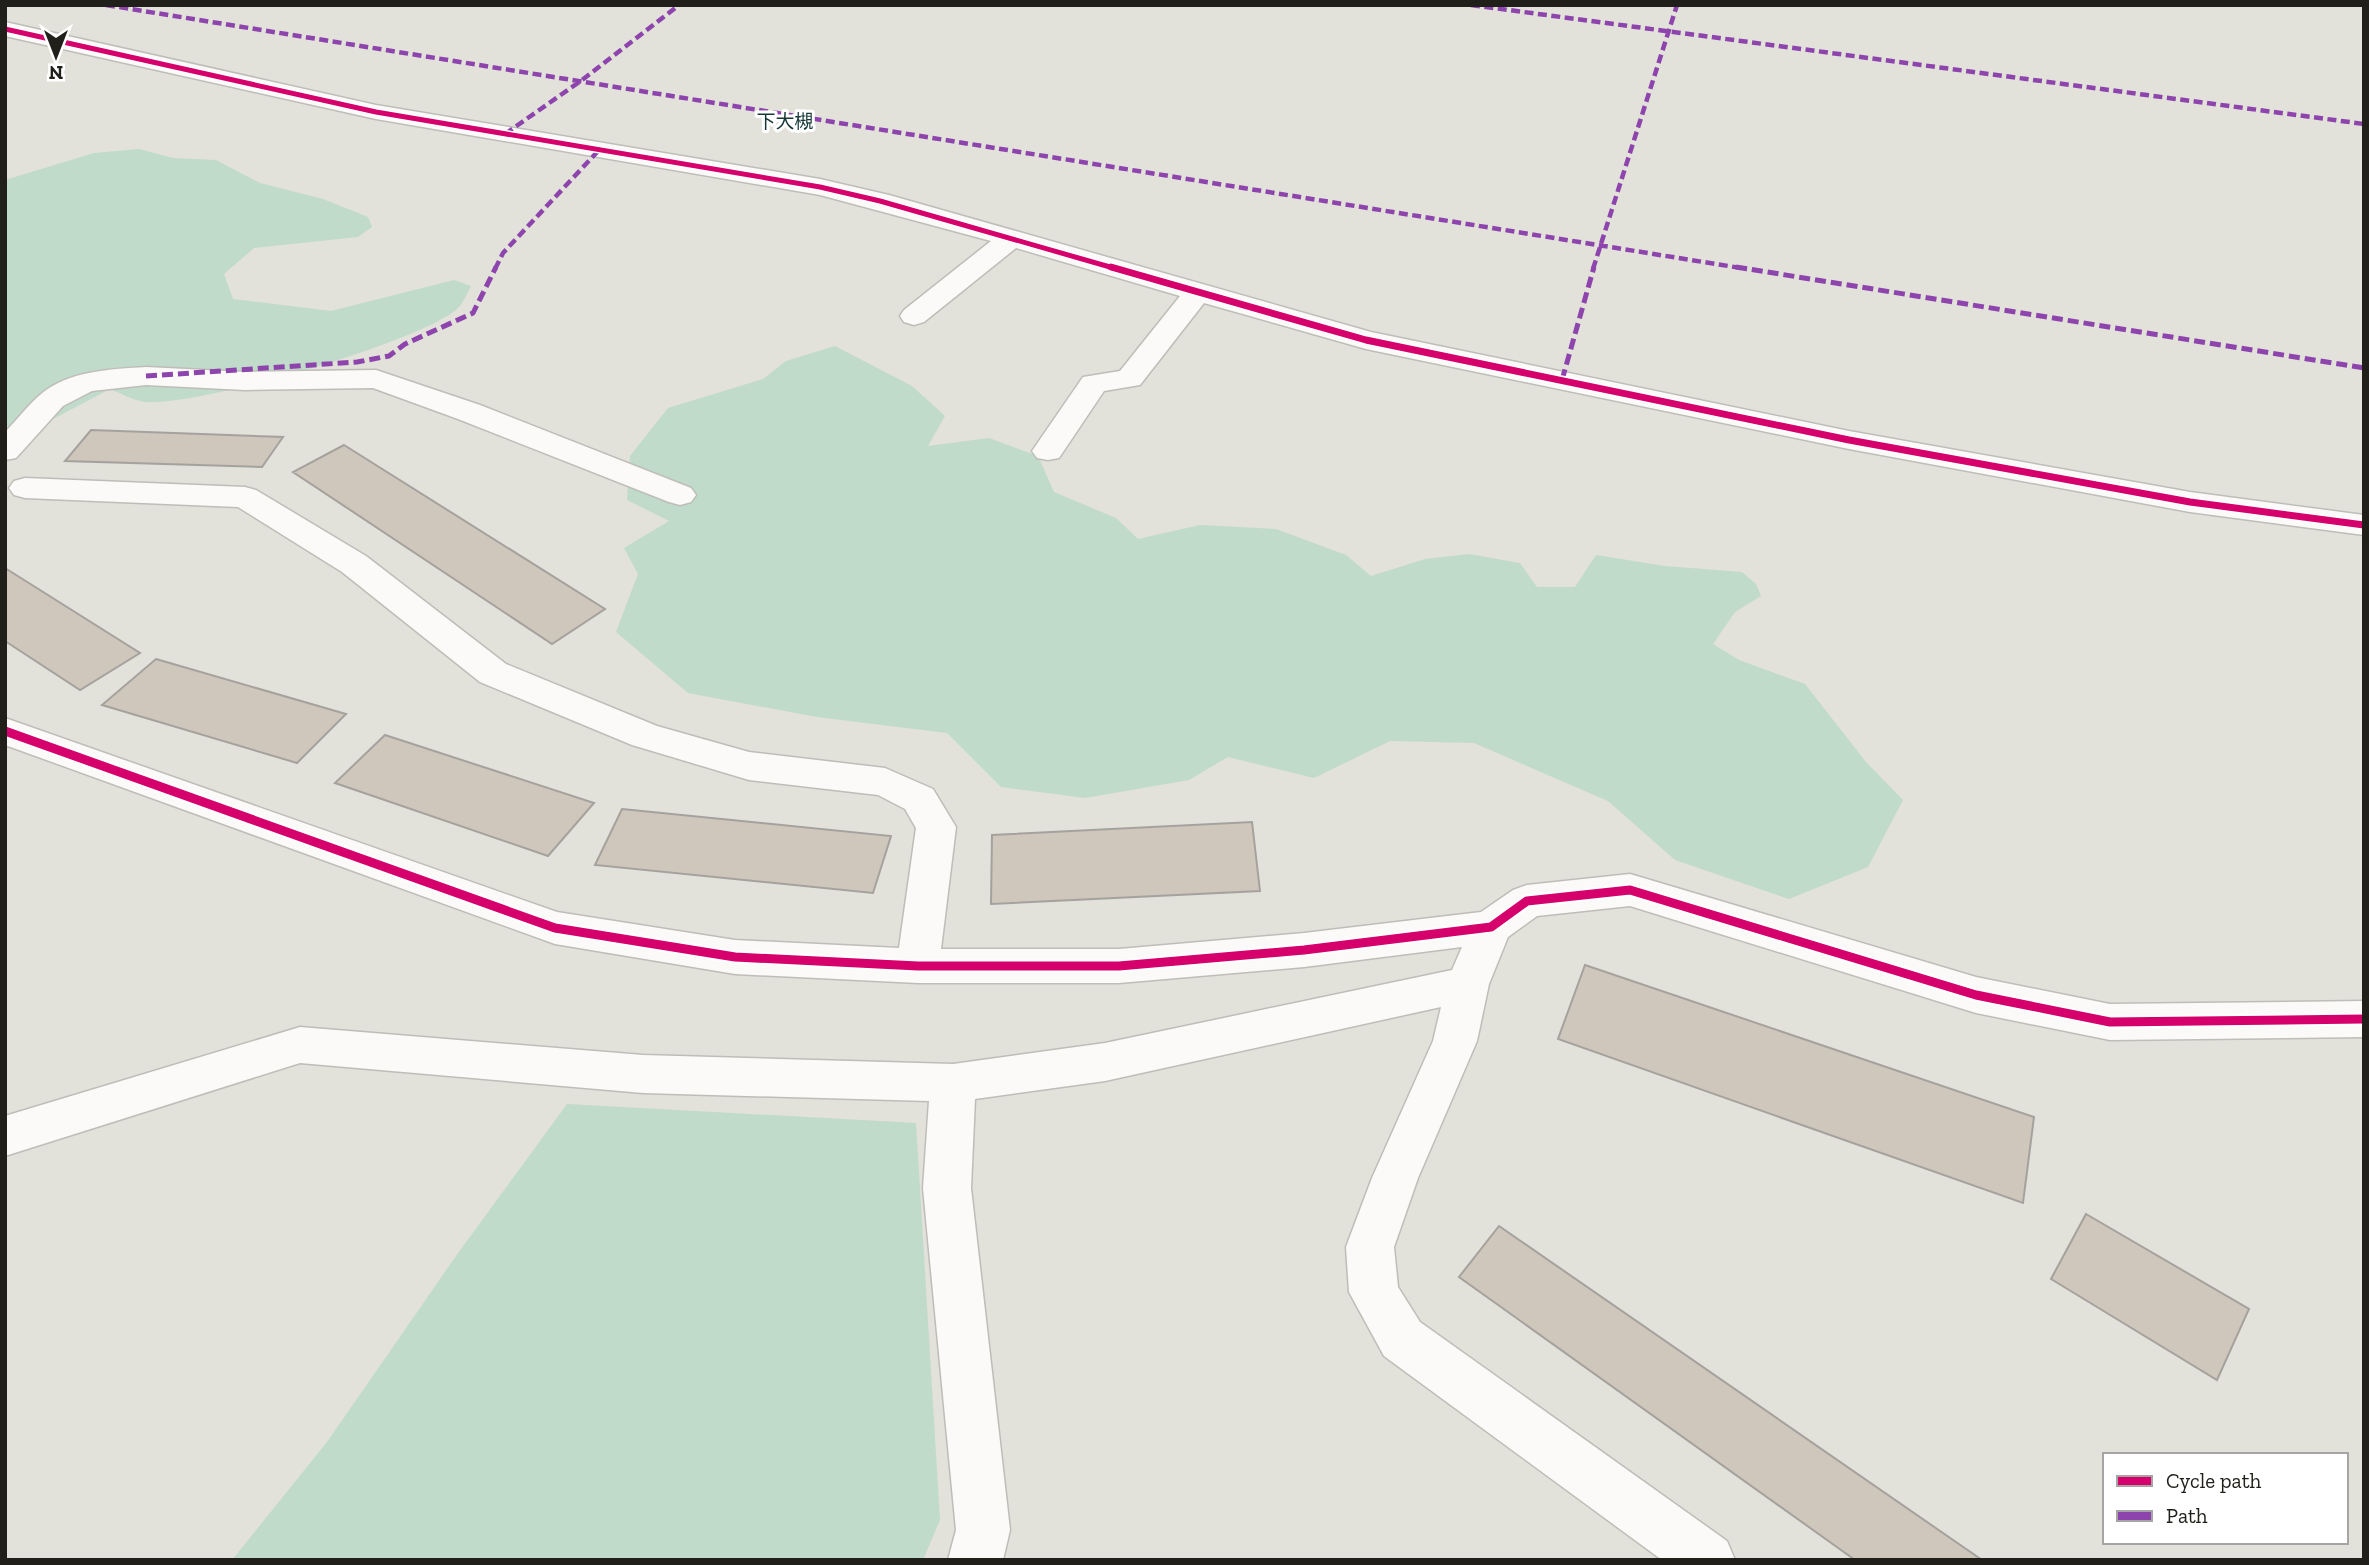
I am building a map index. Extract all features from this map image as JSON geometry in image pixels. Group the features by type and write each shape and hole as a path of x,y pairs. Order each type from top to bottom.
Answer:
{"street":[{"path":"5,29 376,112 820,187 880,201 1366,340 1849,440 2190,502 2364,524"},
{"path":"914,316 1011,239"},
{"path":"1048,451 1094,383 1129,379 1197,293"},
{"path":"5,451 51,400 83,384 146,376 245,381 376,379 469,412 680,495"},
{"path":"26,488 245,497 354,564 494,673 645,736 749,766 885,782 919,799 936,827 918,966"},
{"path":"5,732 555,928 735,957 918,966 1119,966 1304,950 1491,927 1527,901 1629,890 1976,995 2110,1022 2364,1019"},
{"path":"1491,927 1468,984 1455,1041 1395,1178 1370,1247 1374,1292 1402,1339 1708,1560"},
{"path":"5,1136 300,1045 643,1074 953,1083 1105,1062 1468,984"},
{"path":"953,1083 947,1188 983,1530 975,1560"}],"green space":[{"path":"139,149 173,158 216,160 260,183 323,199 368,217 372,227 358,237 254,248 224,274 233,299 331,311 454,280 471,286 459,307 435,323 400,338 306,370 172,401 145,402 110,389 55,418 5,427 5,180 94,153"},
{"path":"835,346 912,386 945,416 928,446 989,438 1038,456 1054,492 1116,518 1138,539 1200,525 1276,529 1346,555 1371,576 1425,559 1469,554 1520,563 1537,587 1575,587 1596,555 1665,566 1742,572 1756,584 1761,596 1735,612 1713,644 1739,660 1805,684 1866,762 1903,800 1868,867 1789,899 1675,860 1608,801 1474,743 1390,741 1314,778 1228,757 1189,780 1085,798 1001,787 947,733 817,717 688,693 616,632 638,574 624,548 669,521 627,500 630,456 668,408 763,379 786,361"},
{"path":"567,1104 916,1123 940,1520 923,1560 232,1560 327,1442 456,1256"}],"building":[{"path":"91,430 283,437 262,467 65,461"},
{"path":"344,445 605,609 552,644 293,472"},
{"path":"5,568 140,653 80,690 5,641"},
{"path":"156,659 346,714 297,763 102,705"},
{"path":"385,735 594,803 548,856 335,783"},
{"path":"622,809 891,836 873,893 595,865"},
{"path":"1252,822 1260,891 991,904 992,835"},
{"path":"1585,965 2034,1117 2023,1203 1558,1039"},
{"path":"2086,1214 2249,1309 2217,1380 2051,1279"},
{"path":"1499,1226 1982,1560 1855,1560 1459,1277"}],"marked path":[{"path":"106,5 2364,368"},
{"path":"505,134 582,80 679,5"},
{"path":"1471,5 2364,124"},
{"path":"1562,380 1600,245 1677,5"},
{"path":"146,376 357,362 389,356 405,344 473,313 503,253 599,150"}],"cycle path":[{"path":"5,29 376,112 820,187 880,201 1366,340 1849,440 2190,502 2364,525"},
{"path":"5,731 555,928 735,957 918,966 1119,966 1304,950 1491,927 1527,901 1630,890 1976,995 2110,1022 2364,1019"}],"district":[{"name":"下大槻","path":"785,121"}]}
